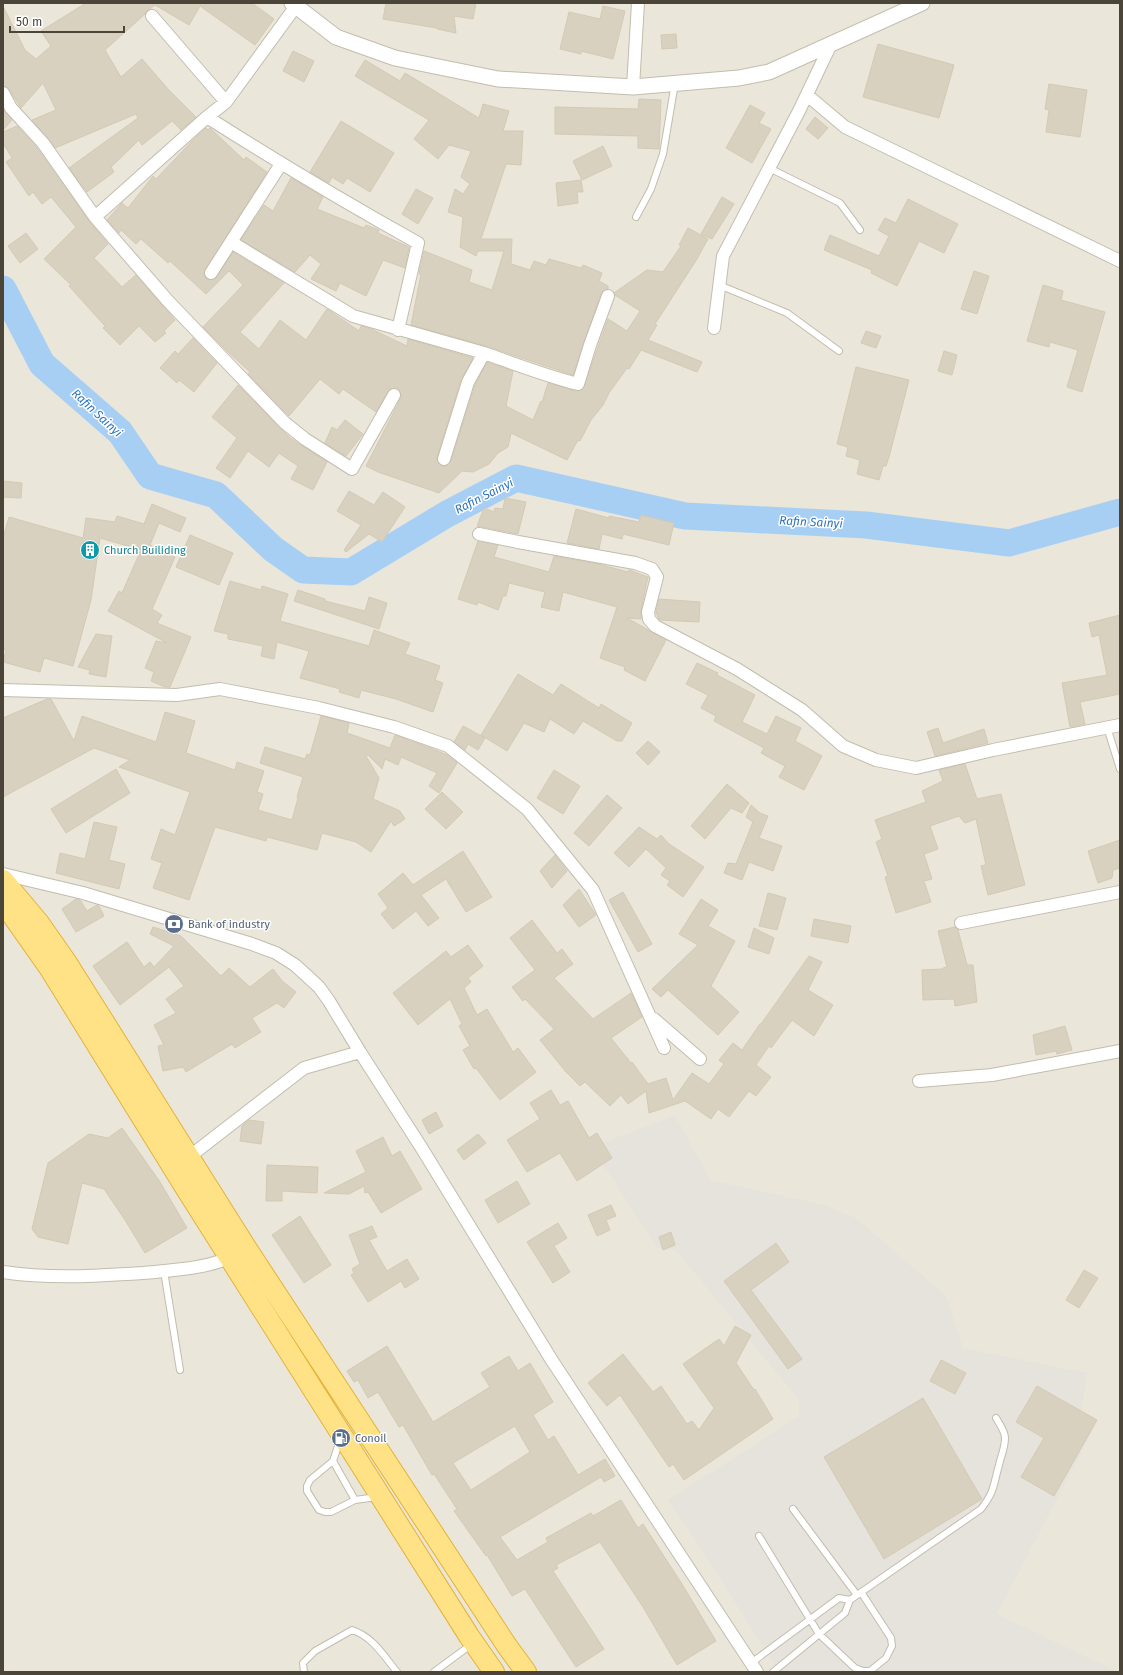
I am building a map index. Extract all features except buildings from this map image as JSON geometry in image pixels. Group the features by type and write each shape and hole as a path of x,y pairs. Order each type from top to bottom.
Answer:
{"highway":[{"path":"3,880 39,923 67,962 189,1157 239,1253 342,1435 494,1672"},
{"path":"3,902 50,968 188,1192 239,1253 526,1672"}],"street":[{"path":"633,87 638,3"},
{"path":"95,217 207,117 226,102 294,5 336,38 395,58 498,79 633,87 739,78 769,72 922,3"},
{"path":"152,16 226,102"},
{"path":"714,328 723,256 770,168 831,44"},
{"path":"3,93 11,108 43,143 95,217 168,301 285,423 305,439 352,469 394,395"},
{"path":"807,95 844,127 1120,261"},
{"path":"207,117 353,208 418,243 398,330"},
{"path":"211,273 281,164"},
{"path":"231,242 352,316 484,353 547,376 578,384 590,345 608,296"},
{"path":"444,459 468,382 484,353"},
{"path":"479,534 635,563 652,569 657,577 648,612 649,619 655,626 737,669 802,710 843,746 876,760 916,768 993,750 1120,725"},
{"path":"3,690 178,695 220,689 319,708 394,728 448,746 527,809 593,890 652,1017 664,1048"},
{"path":"3,874 83,893 252,944 276,953 295,965 318,987 329,1001 421,1147 551,1359 754,1667"},
{"path":"961,923 1120,892"},
{"path":"652,1017 700,1059"},
{"path":"919,1081 992,1075 1120,1050"},
{"path":"189,1157 304,1068 360,1052"},
{"path":"3,1272 54,1276 113,1275 164,1271 199,1266 239,1253"}],"lane":[{"path":"636,217 651,189 663,154 675,83"},
{"path":"770,168 840,203 860,230"},
{"path":"719,285 787,313 839,351"},
{"path":"1107,727 1120,769"},
{"path":"164,1271 180,1370"},
{"path":"773,1672 845,1614 850,1600 981,1509 990,1497 995,1484 998,1466 1004,1451 1005,1436 996,1418"},
{"path":"342,1435 333,1461 310,1480 307,1486 307,1491 319,1510 325,1512 331,1512 355,1500 381,1497"},
{"path":"333,1461 355,1500"},
{"path":"759,1536 809,1620 819,1634 855,1668 863,1671 870,1671 886,1658 892,1646 891,1638 793,1509"},
{"path":"754,1667 809,1620 839,1598 850,1600"},
{"path":"304,1672 303,1663 315,1651 352,1630 362,1633 374,1643 397,1672"},
{"path":"434,1672 474,1643"}],"shaded area":[{"path":"3,3 1120,3 1120,1672 3,1672"},
{"path":"675,1115 710,1180 825,1205 856,1218 946,1296 963,1348 1087,1373 1081,1417 1092,1432 997,1614 1118,1672 779,1672 698,1544 668,1500 799,1416 799,1400 675,1249 657,1248 592,1147"}],"waterway":[{"name":"Rafin Sainyi","path":"3,289 42,364 120,432 150,476 216,495 273,549 303,570 351,572 447,514 516,478 685,516 866,525 1009,543 1120,512"}],"place":[{"name":"Church Builiding","path":"90,550"},
{"name":"Bank of industry","path":"174,924"},
{"name":"Conoil","path":"341,1438"}]}
